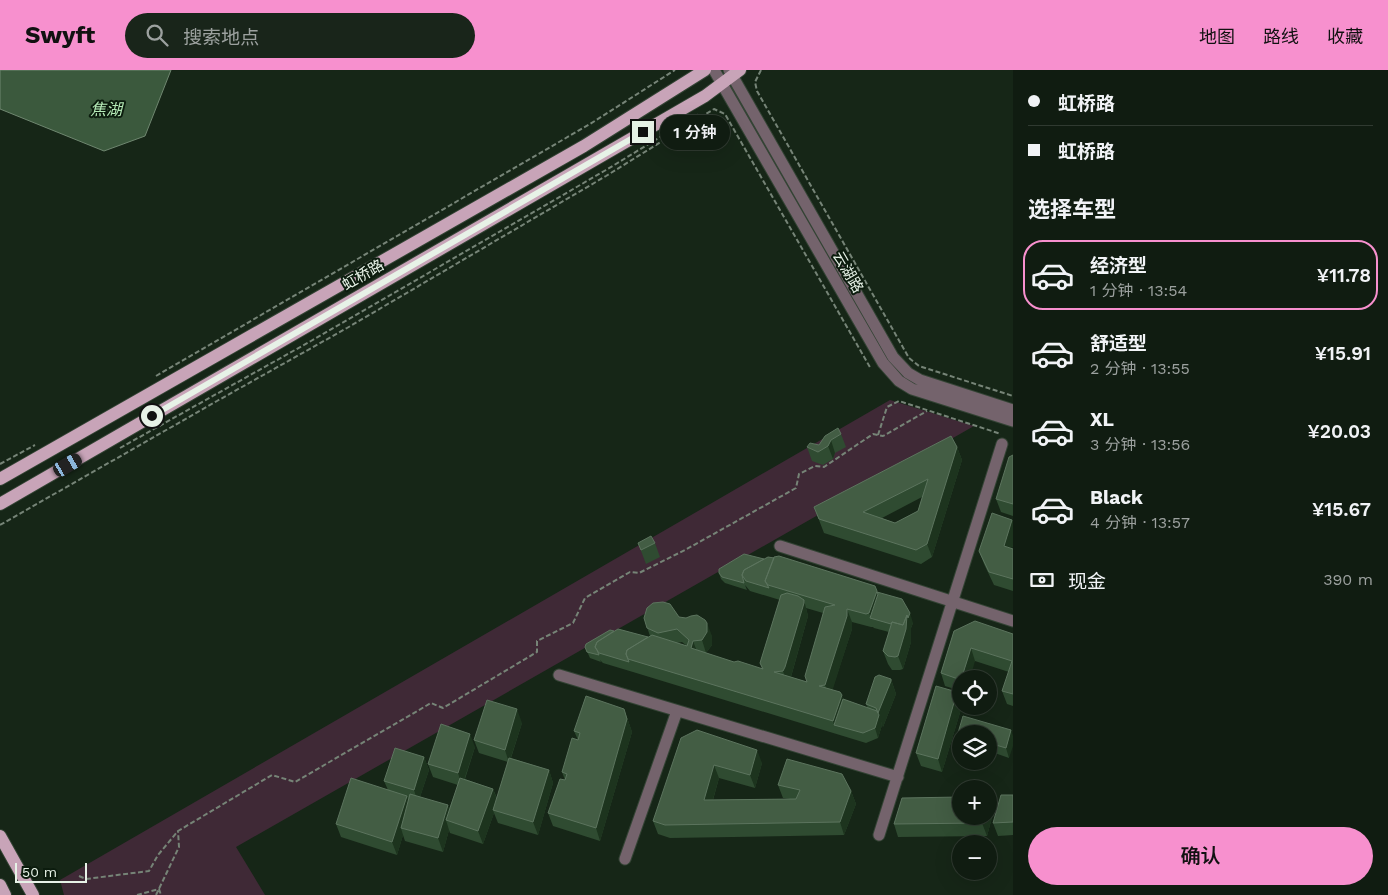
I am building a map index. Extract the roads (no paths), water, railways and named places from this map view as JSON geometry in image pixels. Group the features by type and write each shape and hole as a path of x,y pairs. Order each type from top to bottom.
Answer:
{"main road":[{"name":"虹桥路","path":"0,478 584,146 705,70"},
{"name":"虹桥路","path":"0,504 676,113 731,75"},
{"path":"664,97 676,113"},
{"path":"0,836 33,895"},
{"path":"0,885 5,895"}],"street":[{"name":"云湖路","path":"714,70 731,75 893,357 908,373 920,380 1013,410"},
{"name":"云湖路","path":"731,75 883,362 899,381 912,389 1013,421"},
{"path":"879,835 1003,439"},
{"path":"780,546 1013,620"},
{"path":"560,675 898,777"},
{"path":"625,859 677,711"}],"water":[{"name":"焦湖","path":"0,70 171,70 145,136 104,151 0,109"}]}
